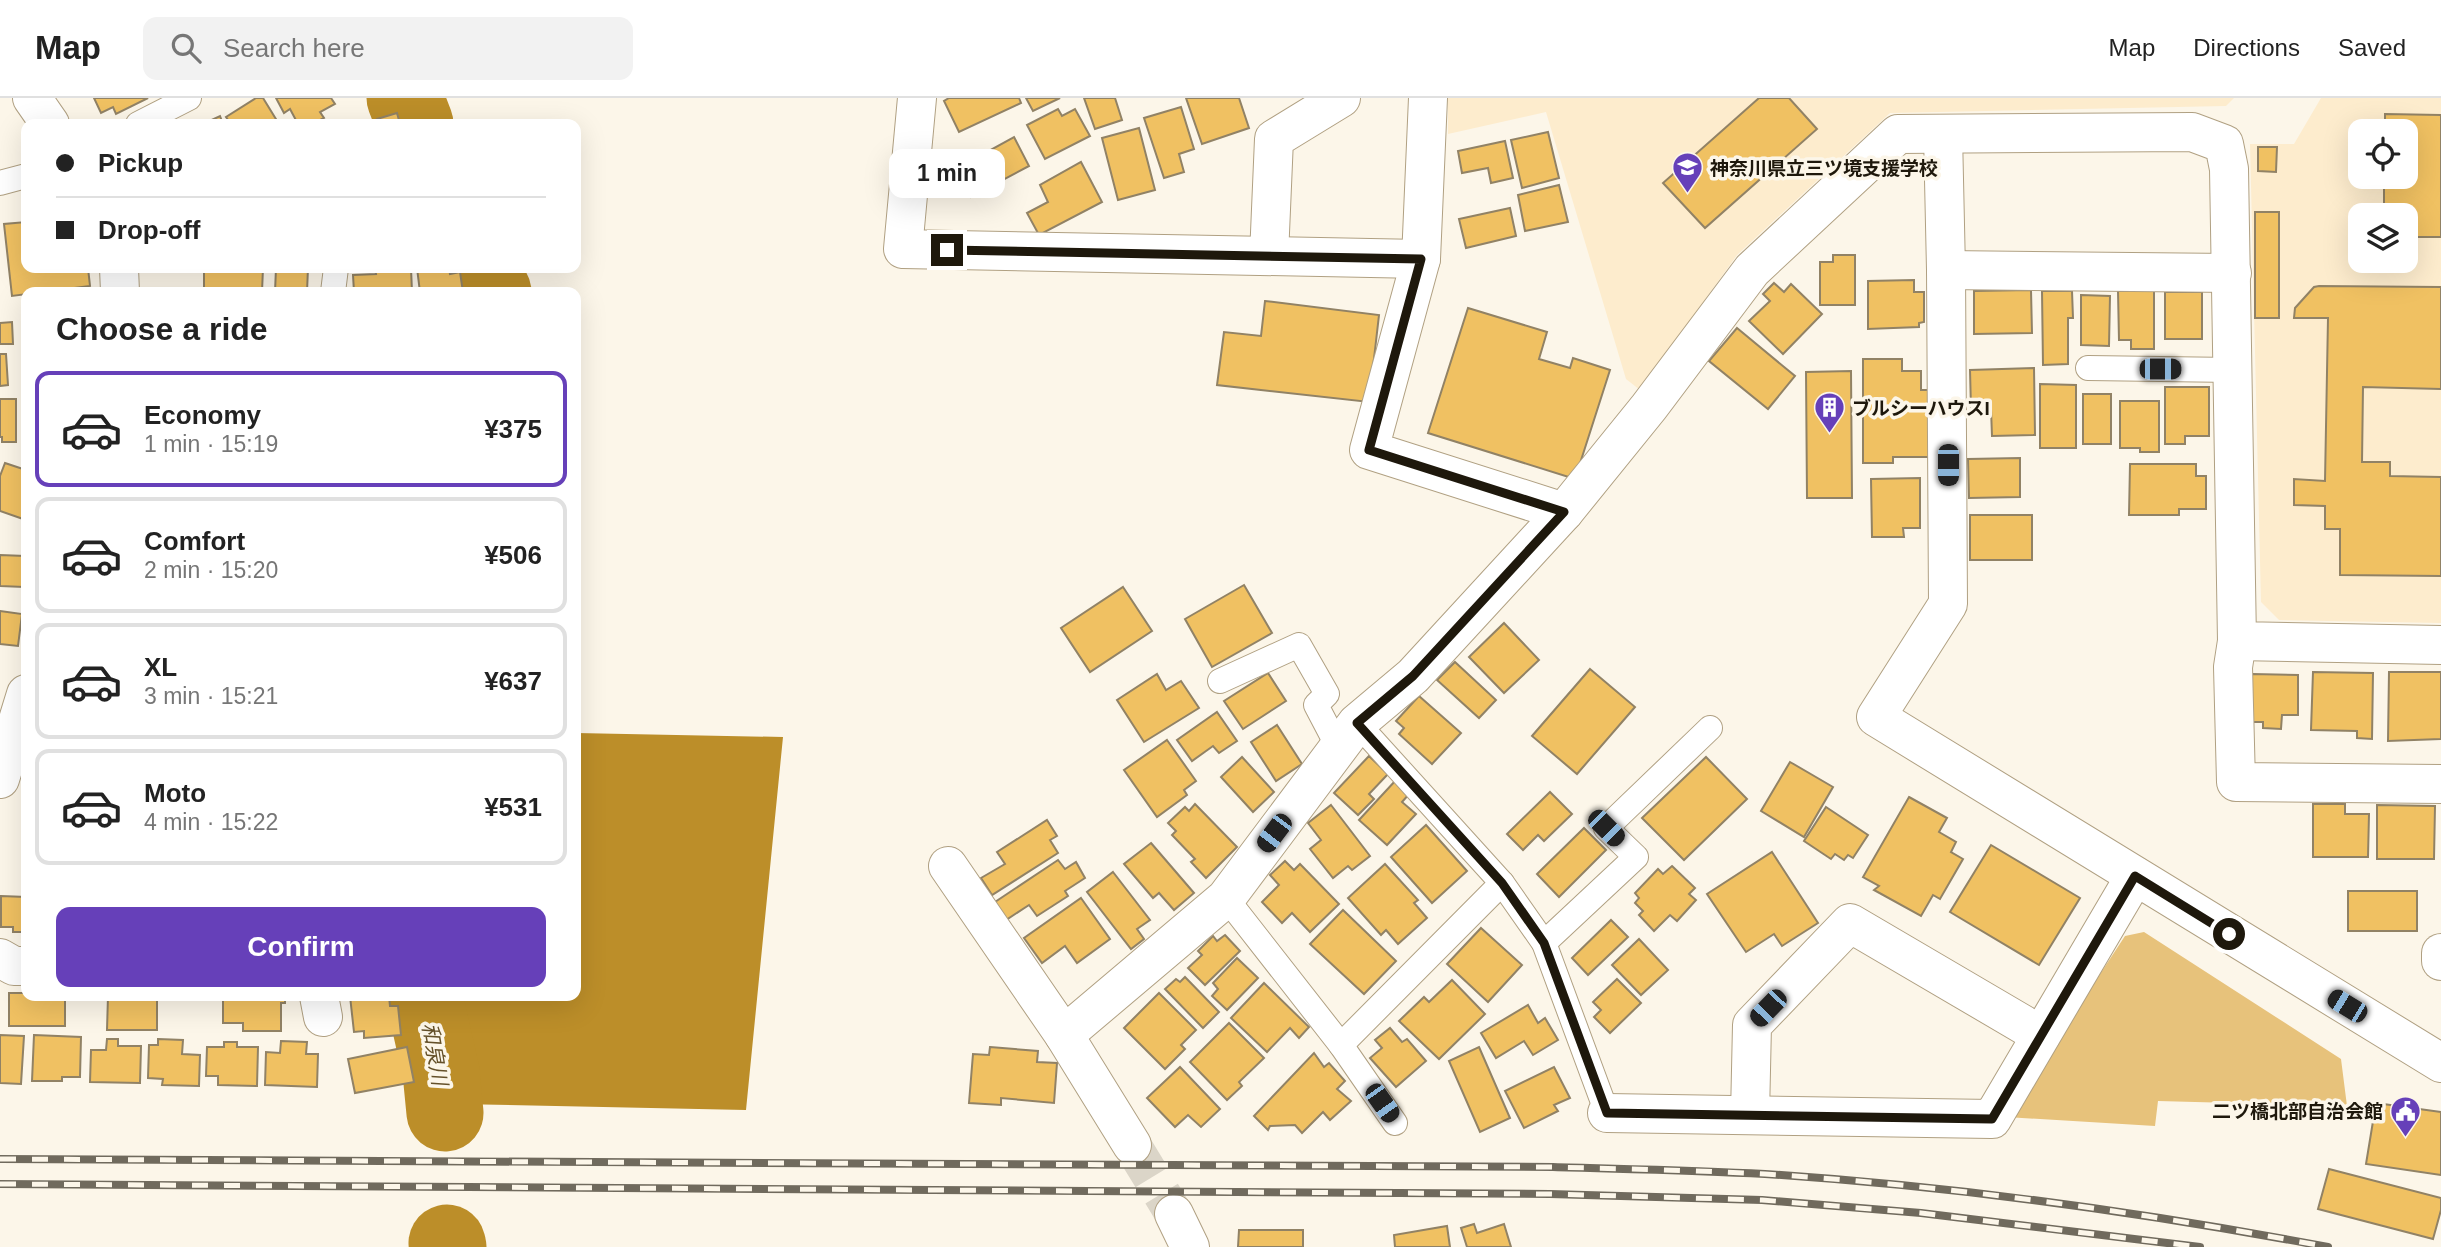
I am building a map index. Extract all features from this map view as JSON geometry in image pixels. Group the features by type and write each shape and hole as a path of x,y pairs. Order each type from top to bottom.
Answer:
{"street":[{"path":"32,98 47,119"},
{"path":"917,98 903,249 1421,259"},
{"path":"1269,256 1275,139 1341,98"},
{"path":"1428,98 1421,259 1369,450 1564,512"},
{"path":"1063,1035 1226,898 1348,735 1413,676 1564,512 1649,407 1752,270 1898,134 2192,132 2224,144 2229,169 2232,273 2238,641 2233,667 2236,782 2441,784"},
{"path":"1943,134 1948,604 1876,718 2441,1063"},
{"path":"1946,270 2232,273"},
{"path":"2238,641 2441,645"},
{"path":"0,779 21,710"},
{"path":"948,866 1063,1035 1132,1145"},
{"path":"1607,1113 1992,1119 2135,876"},
{"path":"1750,1115 1752,1025 1850,923 2041,1035"},
{"path":"2441,953 2441,961"},
{"path":"0,958 14,966 21,966"}],"lane":[{"path":"148,119 189,98"},
{"path":"0,183 21,177"},
{"path":"2088,368 2233,370"},
{"path":"1220,681 1299,645 1326,694 1315,705 1502,883 1544,943 1607,1113"},
{"path":"1544,943 1636,857 1606,828 1710,728"},
{"path":"1341,1045 1502,883"},
{"path":"1226,898 1341,1045 1395,1123"}],"shaded area":[{"name":"神奈川県立三ツ境支援学校","path":"1448,98 2234,98 2226,106 1890,113 1737,255 1640,390 1626,379 1546,112 1448,134"},
{"path":"2321,98 2441,98 2441,623 2279,620 2261,602 2250,144 2294,144"},
{"path":"581,733 783,737 746,1110 456,1104 425,1001 581,1001"},
{"path":"2144,932 2341,1059 2347,1106 2158,1101 2155,1126 2006,1117 2125,936"}],"building":[{"path":"94,98 148,98 116,114 113,107 101,113"},
{"path":"256,98 263,98 276,119 227,119 226,117"},
{"path":"276,98 331,98 335,104 320,112 322,119 295,119 290,109 284,113"},
{"path":"949,98 1019,98 1021,103 959,132 944,101"},
{"path":"1026,98 1060,98 1033,111"},
{"path":"1084,98 1115,98 1122,120 1095,129"},
{"path":"1186,98 1239,98 1249,128 1202,144"},
{"path":"1759,98 1789,98 1817,129 1705,228 1663,183"},
{"path":"1181,107 1194,149 1179,154 1184,172 1164,178 1144,118"},
{"path":"1058,109 1062,116 1075,109 1090,136 1045,159 1027,125"},
{"path":"397,113 399,119 377,119"},
{"path":"2385,114 2441,115 2441,237 2418,237 2418,203 2384,203 2384,189 2418,189 2418,119 2385,119"},
{"path":"1139,128 1155,190 1118,200 1102,138"},
{"path":"1548,132 1559,178 1522,188 1511,140"},
{"path":"1014,137 1029,166 971,197 956,169"},
{"path":"1505,141 1513,178 1491,183 1488,168 1462,173 1458,151"},
{"path":"2258,147 2277,147 2276,172 2258,171"},
{"path":"1081,162 1102,202 1039,235 1027,213 1048,202 1040,185"},
{"path":"1559,185 1568,222 1525,231 1518,195"},
{"path":"1510,208 1516,236 1466,248 1459,219"},
{"path":"2255,212 2279,212 2279,318 2255,318"},
{"path":"21,222 21,273 89,273 90,286 21,287 21,295 12,296 4,224"},
{"path":"1833,255 1855,255 1855,305 1820,305 1820,262 1833,262"},
{"path":"204,273 263,273 262,287 204,287"},
{"path":"276,273 308,273 307,287 275,287"},
{"path":"411,273 412,287 354,287 353,275"},
{"path":"418,273 460,273 462,287 419,287"},
{"path":"1914,280 1914,292 1924,292 1924,322 1919,323 1919,327 1868,329 1868,281"},
{"path":"1774,283 1784,292 1791,284 1822,314 1783,354 1749,321 1770,301 1763,294"},
{"path":"2314,287 2441,287 2441,389 2363,387 2362,462 2390,462 2390,476 2441,477 2441,576 2340,575 2340,529 2325,529 2325,506 2294,505 2294,479 2325,481 2328,318 2294,318 2295,308"},
{"path":"2031,290 2032,333 1974,334 1974,291"},
{"path":"2042,291 2072,291 2073,318 2068,318 2068,364 2043,365"},
{"path":"2118,291 2154,291 2154,349 2131,349 2131,340 2119,340"},
{"path":"2165,292 2202,292 2202,339 2165,339"},
{"path":"2081,295 2110,296 2109,346 2081,345"},
{"path":"1265,301 1379,315 1369,402 1217,385 1224,332 1261,336"},
{"path":"1468,308 1547,332 1539,359 1570,368 1573,358 1610,370 1575,479 1428,433"},
{"path":"12,322 13,344 0,344 0,323"},
{"path":"1737,328 1795,376 1768,409 1709,361"},
{"path":"0,354 6,354 8,385 0,386"},
{"path":"1863,359 1902,359 1902,371 1921,371 1921,390 1929,390 1929,457 1893,457 1893,463 1863,463"},
{"path":"2034,368 2035,435 1992,436 1991,409 1971,409 1970,370"},
{"name":"ブルシーハウスI","path":"1851,371 1852,498 1807,498 1806,372"},
{"path":"2040,384 2076,385 2076,448 2040,448"},
{"path":"2165,387 2209,387 2209,436 2185,436 2185,444 2165,444"},
{"path":"2083,394 2111,394 2111,444 2083,444"},
{"path":"0,399 16,399 16,442 2,442 0,437"},
{"path":"2120,401 2159,401 2159,452 2120,448"},
{"path":"2020,458 2020,497 1969,498 1968,459"},
{"path":"5,463 21,468 21,518 0,511 0,476"},
{"path":"2130,464 2196,464 2196,476 2206,476 2206,509 2179,509 2179,515 2129,515"},
{"path":"1920,478 1920,528 1903,528 1904,537 1872,537 1871,479"},
{"path":"1970,515 2032,515 2032,560 1970,560"},
{"path":"0,555 21,556 21,587 0,586"},
{"path":"1244,585 1272,633 1212,667 1185,619"},
{"path":"1123,587 1152,631 1090,672 1061,628"},
{"path":"0,611 21,614 18,646 0,644"},
{"path":"1504,623 1539,660 1504,693 1469,657"},
{"path":"1455,662 1496,700 1479,718 1437,680"},
{"path":"1590,669 1635,707 1577,774 1532,736"},
{"path":"2313,672 2373,673 2372,739 2357,738 2357,731 2311,730"},
{"path":"2389,672 2441,672 2441,739 2388,741"},
{"path":"1268,673 1286,701 1243,729 1224,701"},
{"path":"1157,674 1166,690 1181,681 1199,708 1144,742 1117,700"},
{"path":"2252,674 2298,675 2298,715 2282,715 2281,729 2263,728 2263,722 2245,722"},
{"path":"1419,696 1461,733 1432,764 1399,734 1404,728 1396,721"},
{"path":"1217,712 1237,741 1219,753 1213,746 1192,761 1177,740"},
{"path":"1277,725 1302,764 1276,781 1251,742"},
{"path":"1167,740 1196,781 1184,790 1187,795 1157,817 1124,770"},
{"path":"1369,756 1388,774 1369,794 1374,799 1358,815 1334,793"},
{"path":"1242,757 1274,792 1253,812 1221,777"},
{"path":"1706,757 1747,799 1684,860 1642,818"},
{"path":"1790,762 1833,787 1804,837 1761,811"},
{"path":"1396,780 1410,793 1402,802 1416,814 1387,845 1359,820"},
{"path":"1550,792 1572,814 1544,841 1538,835 1523,850 1507,834"},
{"path":"1909,797 1947,818 1939,832 1956,842 1951,852 1963,859 1940,899 1933,895 1921,916 1874,890 1879,886 1863,877"},
{"path":"1195,804 1237,847 1206,878 1191,862 1195,859 1172,835 1176,831 1168,823 1185,807 1189,811"},
{"path":"2313,804 2345,804 2345,814 2369,814 2368,857 2313,857"},
{"path":"1331,805 1370,856 1352,870 1348,866 1333,878 1310,849 1321,840 1308,823"},
{"path":"2377,805 2435,806 2434,859 2377,859"},
{"path":"1826,807 1868,835 1853,858 1848,855 1844,860 1835,854 1831,859 1804,841"},
{"path":"1047,820 1057,836 1050,840 1058,853 992,895 981,878 1005,864 997,852"},
{"path":"1426,825 1467,871 1432,903 1391,857"},
{"path":"1584,828 1606,850 1559,897 1537,874"},
{"path":"1151,843 1194,893 1174,910 1159,893 1153,898 1124,864"},
{"path":"1991,845 2080,898 2039,965 1950,912"},
{"path":"1772,852 1818,923 1782,946 1774,934 1746,952 1707,894"},
{"path":"1058,860 1065,869 1076,862 1085,878 1065,891 1068,896 1037,916 1029,905 1006,920 995,902"},
{"path":"1285,861 1294,870 1300,864 1339,904 1310,932 1292,913 1282,923 1262,902 1279,885 1270,875"},
{"path":"1385,864 1418,900 1414,903 1427,918 1398,944 1386,930 1381,935 1348,898"},
{"path":"1672,866 1695,888 1689,894 1696,900 1677,921 1670,915 1654,931 1639,915 1643,911 1635,903 1639,898 1635,893 1658,869 1663,874"},
{"path":"1113,872 1150,920 1137,929 1144,939 1131,949 1087,892"},
{"path":"2348,891 2417,891 2417,931 2348,931"},
{"path":"1,896 21,897 21,932 13,932 13,927 1,927"},
{"path":"1081,898 1110,939 1077,963 1065,946 1042,963 1024,938"},
{"path":"1343,910 1396,961 1364,994 1310,944"},
{"path":"1611,920 1628,937 1588,975 1572,958"},
{"path":"1481,928 1522,965 1488,1002 1447,964"},
{"path":"1225,935 1240,951 1205,985 1188,968 1202,955 1198,951 1213,936 1217,941"},
{"path":"1639,939 1668,970 1641,995 1612,965"},
{"path":"1237,958 1258,978 1227,1010 1212,996 1218,989 1213,983"},
{"path":"1185,977 1219,1012 1203,1028 1165,989 1176,979 1180,982"},
{"path":"1617,979 1641,1003 1610,1033 1594,1017 1601,1010 1593,1002"},
{"path":"1452,980 1485,1014 1439,1059 1399,1021 1424,997 1429,1002"},
{"path":"1264,983 1309,1027 1299,1038 1290,1028 1267,1052 1231,1018"},
{"path":"9,993 21,993 21,1001 65,1001 65,1026 9,1026"},
{"path":"1159,993 1196,1030 1181,1045 1185,1049 1165,1069 1124,1028"},
{"path":"108,1001 157,1001 157,1030 107,1030"},
{"path":"223,1001 285,1001 281,1003 281,1031 243,1031 243,1023 223,1023"},
{"path":"351,1001 390,1001 390,1006 398,1006 401,1035 364,1038 364,1031 354,1032"},
{"path":"1528,1005 1538,1023 1545,1018 1558,1040 1533,1055 1524,1041 1496,1058 1481,1033"},
{"path":"1229,1023 1264,1058 1239,1082 1242,1086 1227,1100 1190,1062"},
{"path":"1390,1028 1402,1042 1407,1039 1426,1061 1396,1087 1370,1058 1382,1048 1375,1040"},
{"path":"0,1035 24,1036 21,1084 0,1083"},
{"path":"34,1035 81,1037 80,1077 62,1077 62,1081 32,1081"},
{"path":"107,1039 118,1039 118,1046 141,1046 140,1083 90,1082 91,1050 106,1050"},
{"path":"158,1039 183,1040 182,1054 200,1055 199,1086 162,1085 163,1079 148,1078 149,1045 158,1045"},
{"path":"281,1041 307,1042 306,1054 318,1054 317,1087 265,1085 266,1052 280,1053"},
{"path":"224,1042 237,1042 237,1047 258,1047 257,1086 218,1085 218,1076 206,1076 207,1047 224,1047"},
{"path":"407,1047 414,1082 355,1093 348,1059"},
{"path":"990,1047 1038,1051 1037,1062 1057,1063 1054,1103 1001,1098 1001,1105 969,1103 973,1054 989,1055"},
{"path":"1479,1047 1510,1118 1480,1132 1449,1061"},
{"path":"1314,1053 1324,1067 1329,1063 1345,1081 1337,1089 1351,1101 1330,1120 1323,1112 1302,1133 1295,1125 1270,1126 1268,1130 1254,1116"},
{"path":"1180,1067 1220,1109 1201,1127 1188,1115 1175,1127 1147,1098"},
{"path":"1554,1067 1570,1098 1554,1105 1558,1111 1524,1128 1505,1091"},
{"name":"二ツ橋北部自治会館","path":"2376,1103 2441,1112 2441,1175 2366,1164"},
{"path":"2329,1169 2441,1198 2441,1210 2433,1239 2318,1209"},
{"path":"1474,1224 1477,1233 1504,1224 1511,1247 1467,1247 1461,1228"},
{"path":"1447,1226 1450,1247 1395,1247 1394,1235"},
{"path":"1239,1230 1303,1230 1303,1247 1238,1247"}],"waterway":[{"name":"和泉川","path":"405,98 413,119"},
{"name":"和泉川","path":"482,273 490,287"},
{"name":"和泉川","path":"425,1001 441,1072 445,1113"},
{"name":"和泉川","path":"447,1243 448,1247"}],"tunnel":[{"path":"1132,1145 1174,1214"}],"railway":[{"path":"0,1159 1553,1167 1765,1174 2047,1202 2328,1247"},
{"path":"0,1184 1550,1194 1762,1200 1921,1213 2200,1247"}],"place":[{"name":"神奈川県立三ツ境支援学校","path":"1687,195"},
{"name":"ブルシーハウスI","path":"1829,435"},
{"name":"二ツ橋北部自治会館","path":"2406,1138"}],"route":[{"path":"947,250 1421,259 1369,450 1564,512 1413,676 1357,723 1502,883 1544,943 1607,1113 1992,1119 2135,876 2229,934"}]}
